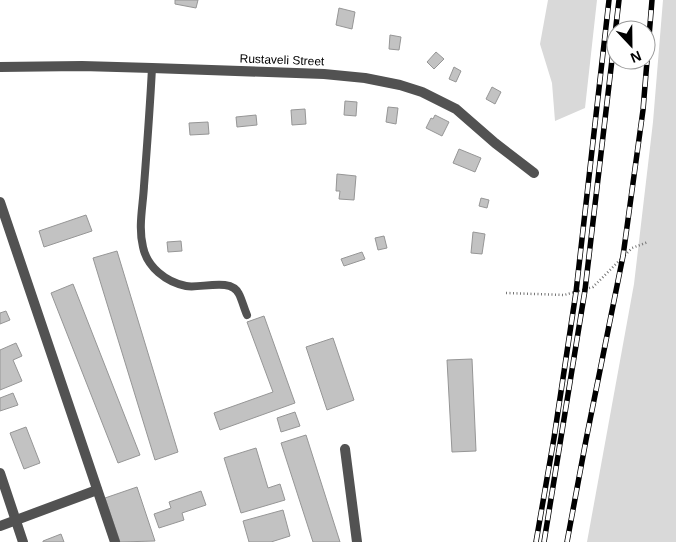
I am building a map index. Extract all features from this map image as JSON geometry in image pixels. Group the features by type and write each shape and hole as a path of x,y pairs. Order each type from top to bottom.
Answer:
{"street":[{"name":"Rustaveli Street","path":"0,67 82,66 152,68 324,74 365,78 400,85 422,92 456,109 495,143 534,173"},
{"path":"0,202 115,542"},
{"path":"345,449 357,542"},
{"path":"0,473 23,542"},
{"path":"0,526 97,490"}],"lane":[{"path":"152,68 144,196 140,224 143,248 150,264 164,278 186,286 226,284 234,288 239,293 247,315"}],"path":[{"path":"506,293 564,296 593,287 632,248 648,242"}],"shaded area":[{"path":"548,0 597,0 585,108 555,121 552,83 540,44"},
{"path":"663,0 676,0 676,542 587,542 634,284 653,122"}],"building":[{"path":"175,0 198,0 196,8 175,4"},
{"path":"339,8 355,12 352,29 336,25"},
{"path":"390,35 401,37 399,50 389,49"},
{"path":"436,52 444,59 434,69 427,62"},
{"path":"454,67 461,71 456,82 449,79"},
{"path":"492,87 501,92 495,104 486,99"},
{"path":"345,101 357,102 356,116 344,115"},
{"path":"388,107 398,108 396,124 386,122"},
{"path":"305,109 306,124 292,125 291,110"},
{"path":"256,115 257,125 237,127 236,117"},
{"path":"435,115 449,122 442,136 426,128 431,118 433,119"},
{"path":"208,122 209,134 190,135 189,123"},
{"path":"459,149 481,158 475,172 453,163"},
{"path":"337,174 356,176 354,200 339,199 340,191 336,191"},
{"path":"481,198 489,200 487,208 479,206"},
{"path":"86,215 92,231 44,247 39,231"},
{"path":"473,232 485,234 482,254 471,253"},
{"path":"384,236 387,248 378,250 375,238"},
{"path":"181,241 182,251 168,252 167,242"},
{"path":"117,251 178,452 155,460 93,258"},
{"path":"362,252 365,259 344,266 341,259"},
{"path":"73,284 140,455 118,463 51,293"},
{"path":"6,311 10,320 0,324 0,313"},
{"path":"264,316 295,403 220,430 214,413 273,392 247,322"},
{"path":"333,338 354,400 327,410 306,347"},
{"path":"16,343 22,356 13,360 22,381 0,390 0,350"},
{"path":"472,359 476,451 452,452 447,360"},
{"path":"13,393 18,405 0,411 0,398"},
{"path":"295,412 300,426 281,432 277,418"},
{"path":"26,427 40,463 24,469 10,433"},
{"path":"306,435 340,542 313,542 281,443"},
{"path":"256,448 268,488 280,484 285,500 241,513 224,458"},
{"path":"137,487 155,541 120,542 105,498"},
{"path":"201,491 206,505 182,513 184,520 159,528 154,514 171,508 169,502"},
{"path":"283,510 290,536 271,542 249,542 243,521"},
{"path":"61,534 64,542 43,542 43,541"}],"railway":[{"path":"536,542 576,292 609,0"},
{"path":"544,542 585,290 619,0"},
{"path":"567,542 623,256 643,110 652,0"}]}
